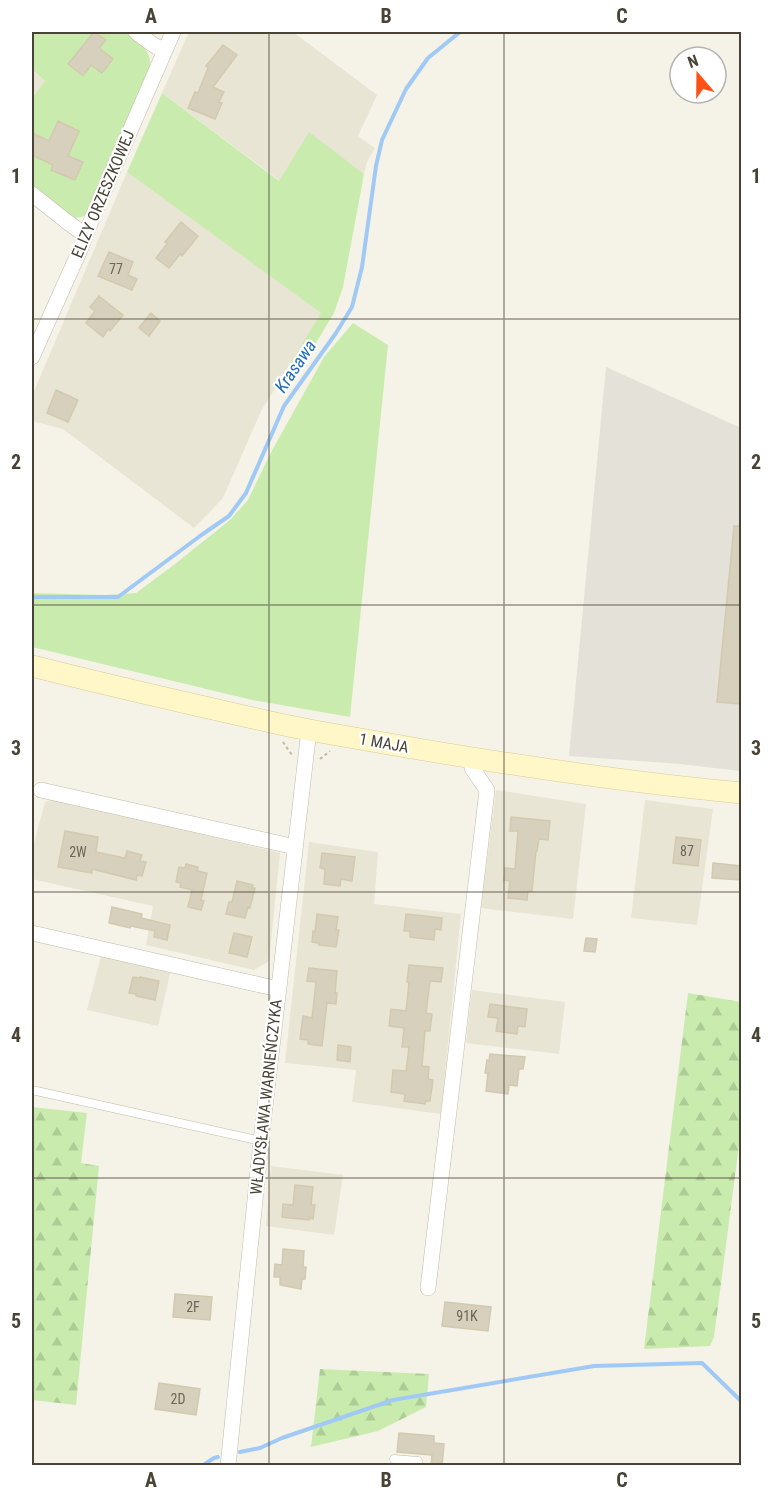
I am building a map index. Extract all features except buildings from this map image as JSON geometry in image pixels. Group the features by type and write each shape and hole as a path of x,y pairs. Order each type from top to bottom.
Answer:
{"main road":[{"name":"1 MAJA","path":"32,666 309,730 473,758 688,788 741,793"}],"street":[{"path":"136,32 164,51"},
{"name":"ELIZY ORZESZKOWEJ","path":"32,357 173,32"},
{"path":"32,194 85,235"},
{"name":"WŁADYSŁAWA WARNEŃCZYKA","path":"228,1466 261,1141 309,730"},
{"path":"428,1288 487,790 472,768 473,758"},
{"path":"41,790 295,848"},
{"path":"32,933 278,989"}],"lane":[{"path":"32,1090 261,1141"},
{"path":"394,1459 418,1461 417,1466"}],"shaded area":[{"path":"189,32 293,32 377,95 358,136 375,148 367,162 364,174 309,133 280,181 162,93"},
{"path":"32,69 45,81 32,98"},
{"path":"127,172 322,313 261,411 223,498 194,528 63,429 32,421 32,396"},
{"path":"606,367 741,428 741,771 569,756"},
{"path":"496,790 586,804 573,919 481,908"},
{"path":"54,799 280,853 269,961 254,970 146,945 153,906 32,879 32,851 45,802"},
{"path":"645,800 713,809 697,925 631,918"},
{"path":"309,842 378,852 374,904 461,914 441,1114 352,1102 356,1070 285,1063"},
{"path":"101,956 171,970 158,1026 87,1010"},
{"path":"472,990 565,1002 559,1054 466,1043"},
{"path":"271,1166 343,1175 334,1235 266,1226"}],"green space":[{"path":"32,32 126,32 143,46 149,56 150,67 88,214 81,217 69,216 32,186 32,98 45,81 32,69"},
{"path":"162,93 279,181 309,132 364,174 343,287 334,313 299,371 290,364 321,313 127,172"},
{"path":"353,323 388,345 350,717 252,700 32,647 32,593 105,595 136,593 230,520 248,500 269,456 324,357"},
{"path":"688,993 741,1002 741,1130 714,1337 710,1346 644,1349"},
{"path":"32,1107 87,1113 81,1163 99,1166 76,1405 32,1400"},
{"path":"320,1369 429,1374 426,1407 378,1431 311,1447"}],"waterway":[{"name":"Krasawa","path":"32,597 118,597 229,516 246,493 284,406 352,307 362,267 376,166 382,140 406,89 428,58 460,32"},
{"path":"240,1452 260,1448 282,1438 393,1400 594,1366 702,1363 742,1402"},
{"path":"202,1466 218,1457"}]}
